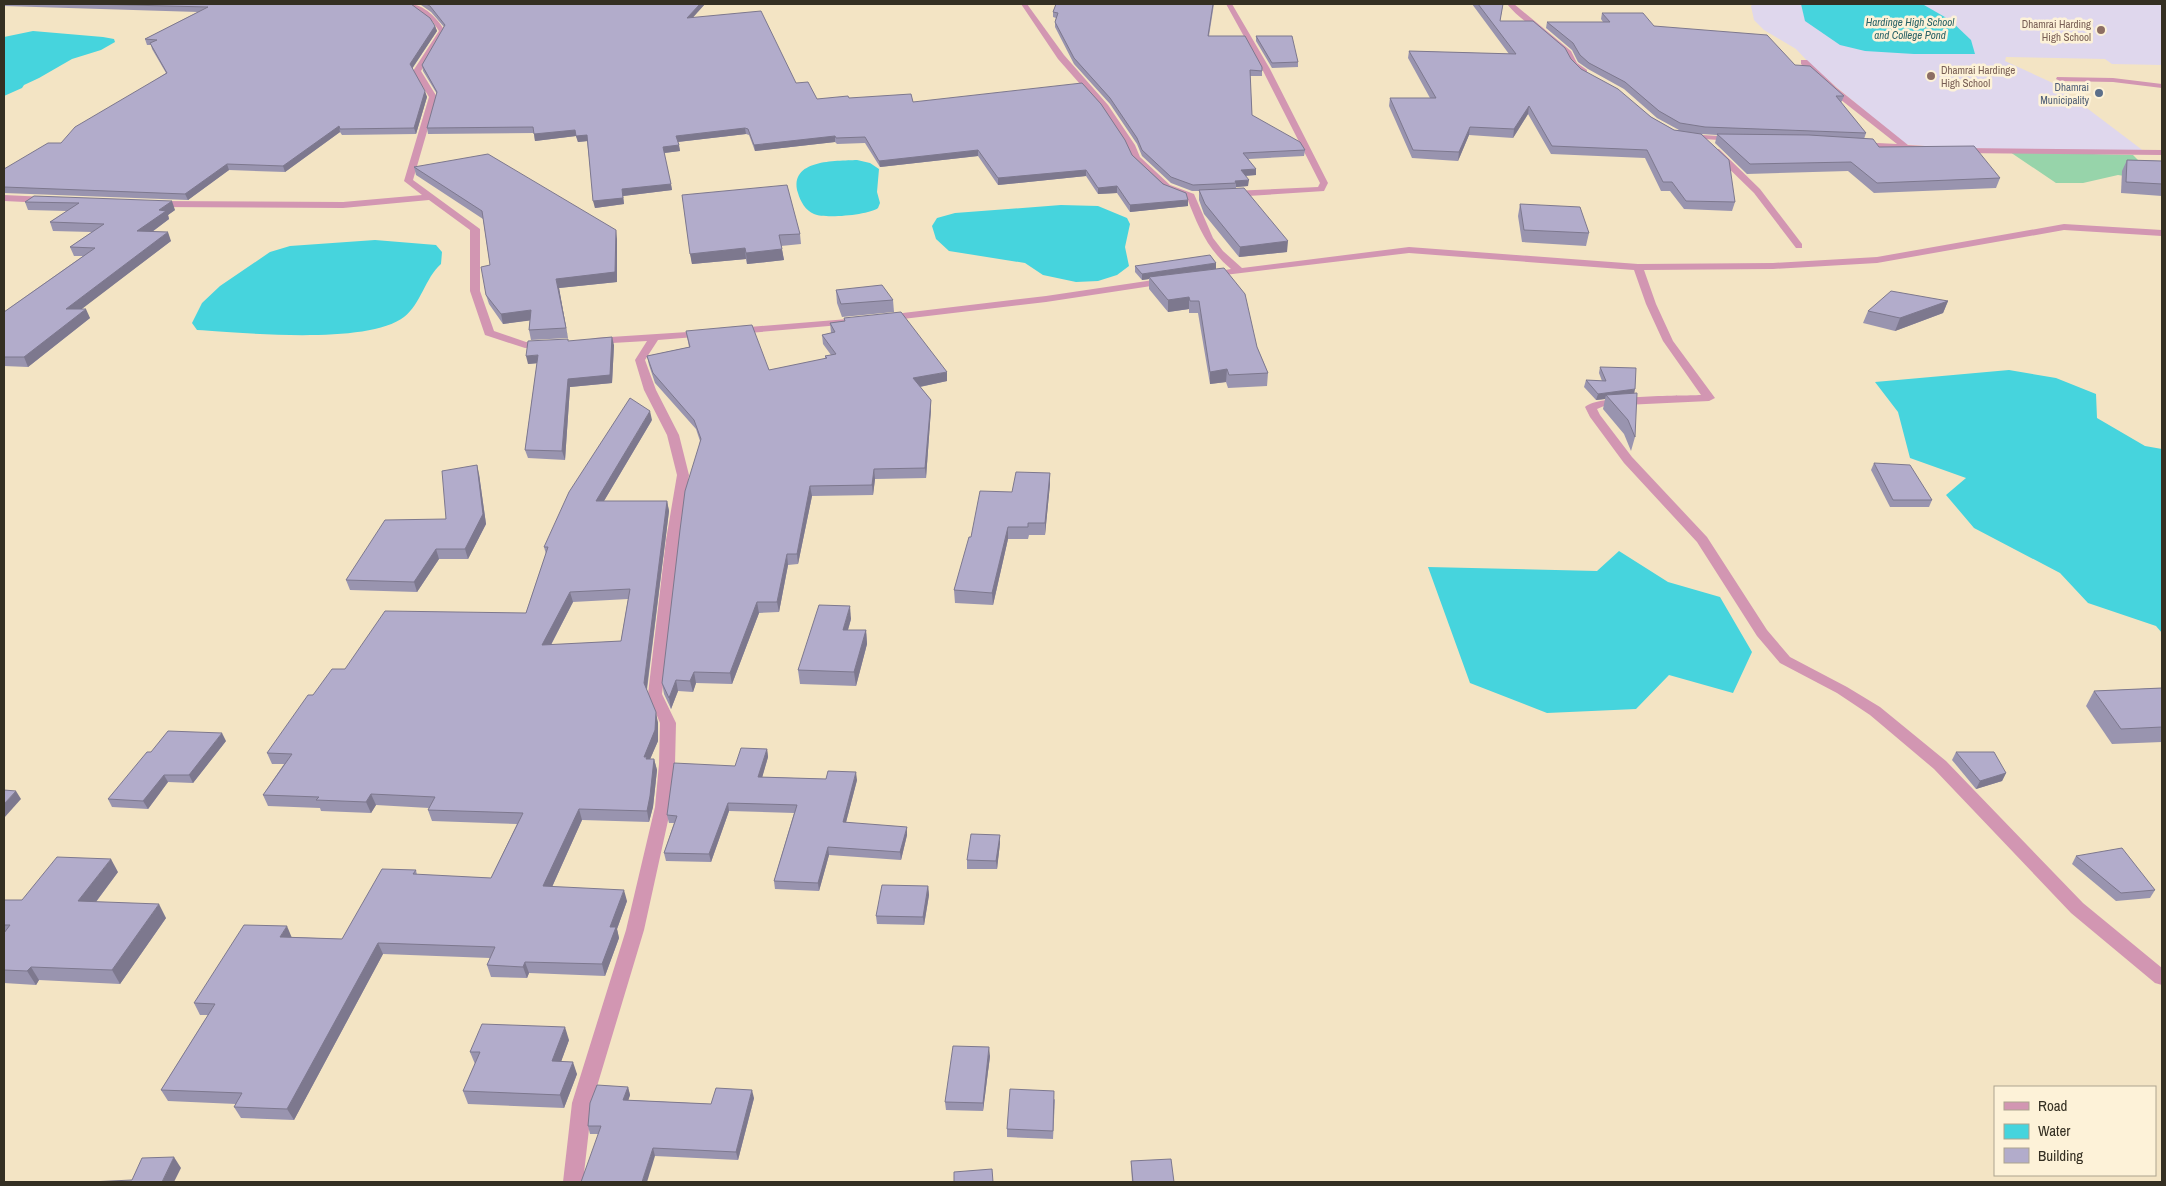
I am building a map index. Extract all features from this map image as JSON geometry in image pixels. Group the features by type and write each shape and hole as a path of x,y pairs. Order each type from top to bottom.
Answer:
{"street":[{"path":"412,4 436,21 442,31 417,71 433,97 408,181 475,228 476,291 489,333 525,345 554,344"},
{"path":"1024,4 1061,57 1105,107 1130,145 1136,158 1168,187 1195,196 1206,238 1214,248 1239,270"},
{"path":"1218,195 1320,189 1324,183 1266,69 1229,4 1235,4"},
{"path":"1510,4 1568,53 1574,64 1592,77"},
{"path":"1804,62 1834,90 1905,146"},
{"path":"2060,79 2113,80 2162,86"},
{"path":"1676,134 1703,138 1745,139"},
{"path":"1703,138 1757,190 1799,246"},
{"path":"1850,144 1930,149"},
{"path":"1956,151 2162,153"},
{"path":"149,204 343,205 431,197"},
{"path":"4,198 54,200"},
{"path":"1200,276 1409,250 1638,267 1772,266 1877,260 2064,227 2162,233"},
{"path":"1638,267 1651,304 1668,342 1709,398 1603,404 1591,407 1594,414 1634,466 1702,540 1762,633 1785,660 1842,690 1874,711 1940,765 2077,908 2162,978"},
{"path":"878,319 1046,300 1181,279"},
{"path":"584,342 859,321"},
{"path":"573,1182 582,1103 635,930 663,807 666,781 668,722 655,694 683,475 673,435 650,390 640,360 654,338"}],"shaded area":[{"name":"Dhamrai Hardinge High School","path":"1753,4 2162,4 2162,65 2112,64 2105,59 2006,57 2005,61 2055,84 2145,152 1943,148 1904,144 1814,68 1796,49 1764,30 1754,20 1751,6"}],"green space":[{"path":"2010,152 2133,155 2159,181 2118,175 2083,183 2056,183"}],"water":[{"name":"Hardinge High School and College Pond","path":"1801,4 1924,5 1950,20 1971,40 1975,54 1914,54 1865,51 1840,45 1805,21"},
{"path":"33,31 103,37 114,39 115,42 101,50 72,59 24,85 22,88 4,96 4,37"},
{"path":"857,160 870,163 879,169 877,192 880,203 878,208 866,213 837,216 811,213 802,202 798,193 797,182 800,174 816,164"},
{"path":"1061,205 1098,206 1127,218 1130,224 1125,247 1129,266 1117,275 1098,281 1076,282 1043,275 1025,263 949,251 936,239 932,226 937,218 955,213"},
{"path":"375,240 436,245 442,252 441,264 431,276 410,312 387,326 335,334 274,335 197,330 192,323 202,303 220,286 270,252 290,246"},
{"path":"2009,370 2056,378 2096,394 2097,418 2145,446 2162,449 2162,633 2156,626 2088,603 2060,573 1974,528 1946,495 1966,478 1910,458 1898,412 1875,382"},
{"path":"1619,551 1668,582 1720,597 1752,652 1733,693 1669,675 1636,709 1547,713 1470,683 1428,567 1597,571"}],"building":[{"path":"88,4 411,4 430,18 435,26 410,64 425,91 414,128 340,129 339,126 283,166 227,164 185,194 4,187 4,169 48,143 61,143 75,127 167,73 150,43 157,40 145,39 208,7"},
{"path":"426,4 700,4 687,18 761,11 796,83 808,82 817,99 911,94 913,102 1082,83 1101,104 1125,140 1132,155 1163,184 1186,193 1188,200 1130,205 1117,186 1098,188 1086,170 998,178 978,150 879,161 865,137 836,138 835,136 754,145 748,129 745,128 676,136 679,145 663,147 671,184 622,189 623,198 593,201 587,135 576,136 575,130 534,134 533,127 427,128 437,92 422,65 445,25 430,6"},
{"path":"1056,4 1213,4 1208,36 1245,36 1262,67 1262,71 1250,70 1252,115 1300,142 1305,150 1243,153 1256,169 1241,170 1249,180 1235,181 1236,183 1193,185 1171,177 1142,150 1137,138 1110,98 1074,58 1055,22 1058,13 1053,12"},
{"path":"1478,4 1503,4 1500,21 1533,21 1565,48 1571,59 1581,69 1618,89 1651,117 1674,130 1701,134 1729,160 1735,202 1686,201 1672,182 1663,182 1647,150 1552,146 1529,106 1514,129 1470,127 1459,152 1413,150 1390,98 1436,98 1409,51 1516,54"},
{"path":"1602,13 1643,13 1654,26 1767,35 1795,65 1810,66 1844,96 1836,96 1866,133 1705,127 1680,123 1659,111 1625,82 1589,63 1580,55 1573,43 1547,22 1610,22"},
{"path":"1256,36 1292,36 1298,62 1272,63"},
{"path":"1717,134 1809,135 1873,139 1879,147 1974,146 2000,178 1877,183 1851,162 1750,164"},
{"path":"488,154 616,230 615,272 556,279 566,328 529,330 531,310 501,314 486,295 481,267 490,265 482,211 414,167"},
{"path":"2127,160 2162,161 2162,184 2126,182"},
{"path":"787,185 800,234 779,235 782,249 746,253 745,248 690,254 682,195"},
{"path":"1244,188 1288,241 1240,247 1205,204 1199,190"},
{"path":"34,196 172,201 159,210 166,211 137,231 168,232 66,309 86,309 24,357 4,357 4,312 95,248 70,247 104,224 50,222 79,203 25,202"},
{"path":"1520,204 1580,207 1589,233 1524,230"},
{"path":"1210,255 1216,263 1142,274 1135,266"},
{"path":"1224,268 1245,294 1257,347 1268,373 1229,375 1227,369 1210,372 1199,301 1190,301 1189,297 1168,300 1149,277"},
{"path":"882,285 893,300 841,304 836,290"},
{"path":"1891,291 1948,301 1900,318 1868,311"},
{"path":"901,312 947,372 913,378 931,400 925,468 874,469 872,485 810,486 797,554 787,554 777,602 757,602 730,673 694,672 690,681 676,680 669,698 662,683 680,530 685,491 701,439 694,420 653,373 647,356 690,347 686,331 752,325 769,370 827,358 825,356 836,354 822,335 835,332 830,323 845,321 844,318"},
{"path":"612,337 610,375 568,379 562,451 525,450 538,355 526,356 528,341 568,339 568,341"},
{"path":"1600,367 1636,368 1635,389 1598,394 1586,380 1606,381"},
{"path":"1637,393 1635,437 1628,420 1606,395"},
{"path":"630,398 650,411 596,501 667,501 644,683 656,712 655,730 644,757 647,757 646,759 654,759 647,811 579,809 543,886 624,890 610,927 616,927 602,964 525,962 523,967 487,965 495,947 378,943 287,1109 234,1107 242,1093 161,1090 215,1004 194,1003 244,925 287,926 280,937 342,939 382,869 416,870 413,874 491,878 523,813 428,810 435,797 371,794 366,802 316,800 319,797 263,795 292,754 267,753 308,695 313,695 332,669 345,669 385,611 526,613 548,547 544,547 569,492","holes":["630,589 621,641 542,645 570,592"]},
{"path":"1874,463 1910,465 1932,500 1893,500"},
{"path":"477,465 483,514 465,549 436,549 414,582 346,580 385,520 446,519 442,471"},
{"path":"1016,472 1050,473 1045,523 1028,523 1028,527 1008,527 992,593 954,590 969,537 971,537 980,491 1012,492"},
{"path":"819,605 850,606 843,630 866,630 854,672 798,670"},
{"path":"2162,688 2162,727 2121,729 2094,691"},
{"path":"168,731 222,733 189,775 164,775 143,801 108,799 147,752 151,752"},
{"path":"741,748 767,749 758,777 826,779 828,771 856,772 843,822 907,827 900,852 828,847 818,883 774,881 797,805 728,803 709,854 664,853 677,816 667,815 674,763 735,766"},
{"path":"1956,752 1994,752 2006,773 1980,781"},
{"path":"4,790 16,791 4,804"},
{"path":"971,834 1000,835 996,861 967,860"},
{"path":"2122,848 2155,890 2121,893 2076,856"},
{"path":"57,857 111,859 78,901 159,904 112,970 31,967 27,971 4,970 4,933 10,925 4,925 4,900 22,900"},
{"path":"882,885 928,886 923,917 876,916"},
{"path":"482,1024 565,1027 552,1061 573,1062 560,1095 463,1091 480,1052 470,1052"},
{"path":"953,1046 989,1047 983,1103 945,1102"},
{"path":"597,1085 628,1087 623,1100 711,1104 716,1088 752,1090 736,1152 653,1148 642,1182 581,1182 601,1126 588,1126 590,1103"},
{"path":"1010,1089 1054,1091 1053,1131 1007,1129"},
{"path":"174,1157 162,1182 90,1182 132,1180 142,1158"},
{"path":"1171,1159 1174,1182 1133,1182 1131,1161"},
{"path":"992,1169 993,1182 954,1182 954,1172"}],"place":[{"name":"Dhamrai Harding High School","path":"2101,30"},
{"name":"Dhamrai Hardinge High School","path":"1931,76"},
{"name":"Dhamrai Municipality","path":"2099,93"}]}
